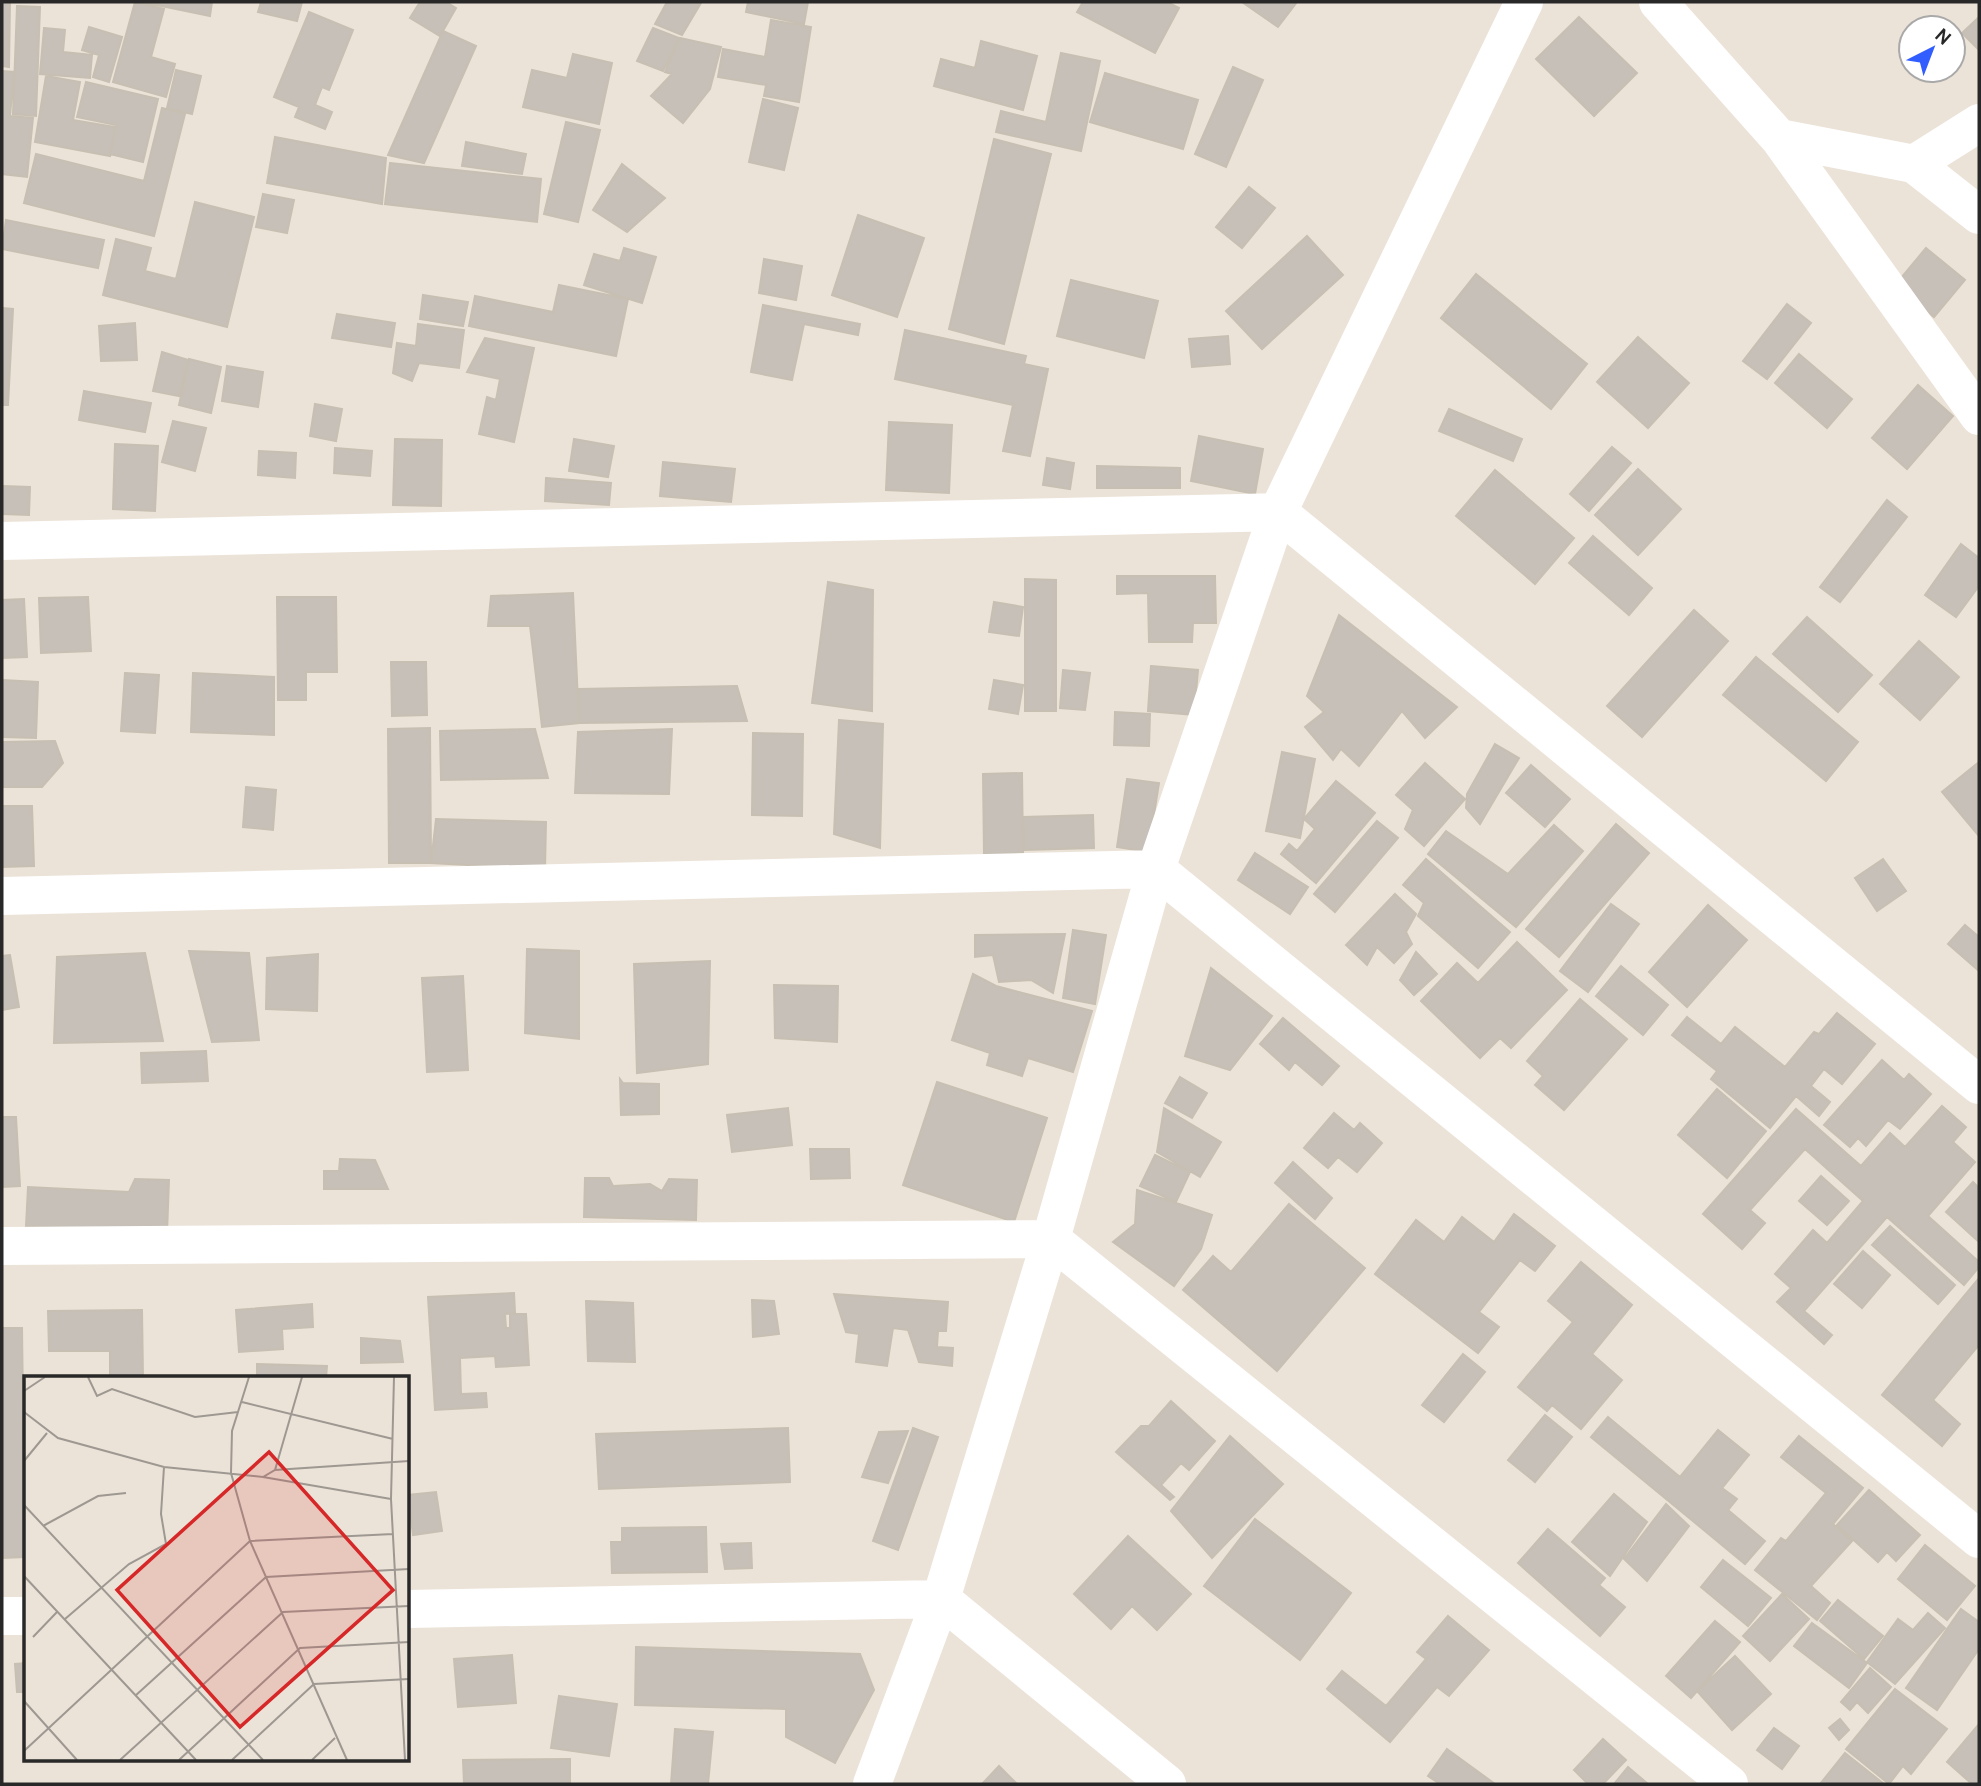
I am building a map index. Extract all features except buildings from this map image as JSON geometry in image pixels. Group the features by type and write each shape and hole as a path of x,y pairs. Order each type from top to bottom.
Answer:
{"street":[{"path":"872,1784 941,1599 1051,1239 1156,869 1278,512 1524,2"},
{"path":"1658,2 1779,138 1979,416"},
{"path":"1914,164 1979,123"},
{"path":"1779,138 1914,164 1979,215"},
{"path":"2,541 1278,512 1979,1085"},
{"path":"2,896 1156,869 1979,1539"},
{"path":"2,1246 1051,1239 1729,1784"},
{"path":"410,1609 941,1599 1167,1784"},
{"path":"2,1616 24,1616"}]}
